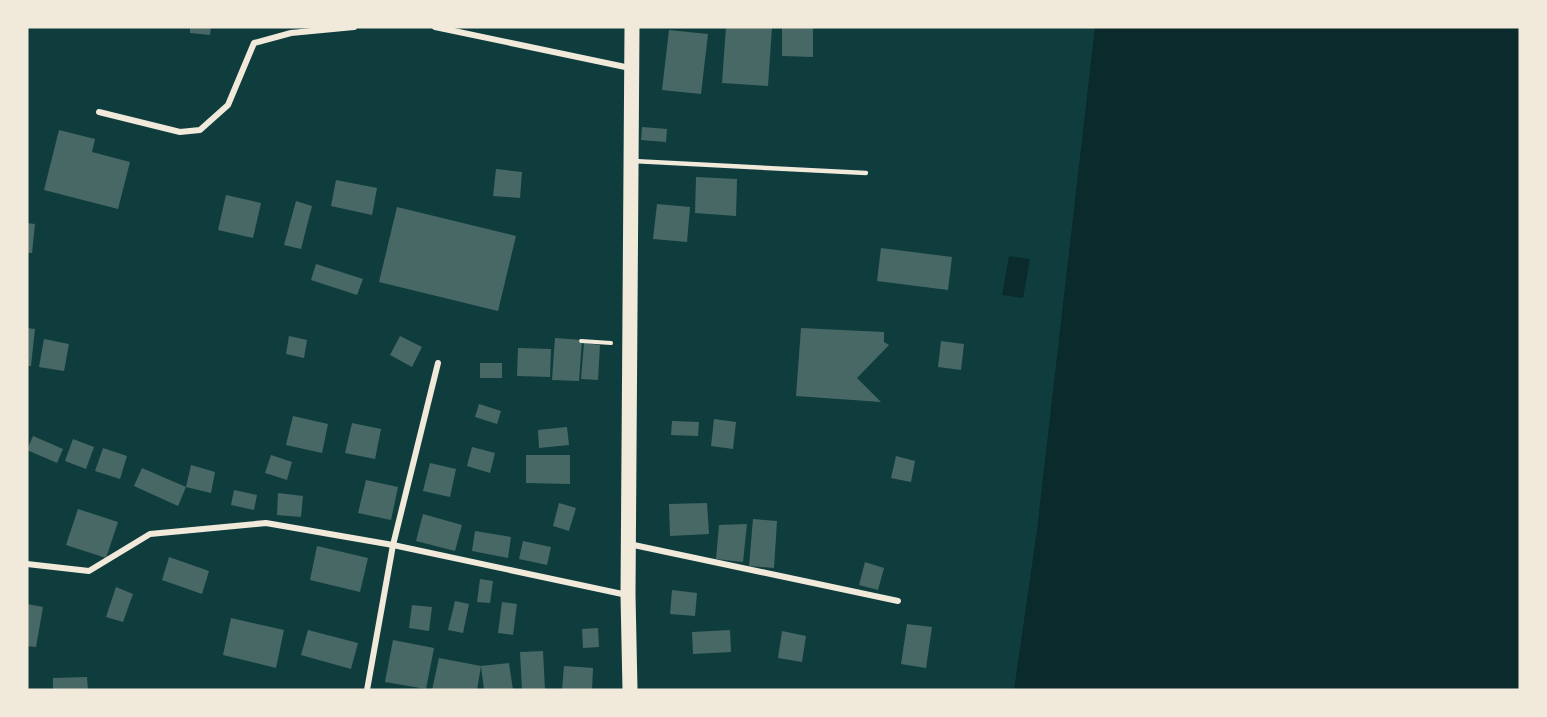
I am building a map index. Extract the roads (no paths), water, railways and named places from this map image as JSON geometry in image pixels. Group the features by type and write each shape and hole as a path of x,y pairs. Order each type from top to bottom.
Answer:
{"main road":[{"path":"630,690 627,595 632,27"}],"street":[{"path":"99,112 180,132 200,130 228,105 254,43 291,33 354,27"},
{"path":"435,27 631,68"},
{"path":"367,690 393,545 438,363"},
{"path":"27,564 89,571 150,534 266,523 393,545 627,595"},
{"path":"628,544 898,601"}],"lane":[{"path":"630,160 866,173"}],"water":[{"path":"1095,27 1520,27 1520,690 1014,690 1037,530"},
{"path":"1009,256 1030,259 1023,298 1002,295"}]}
